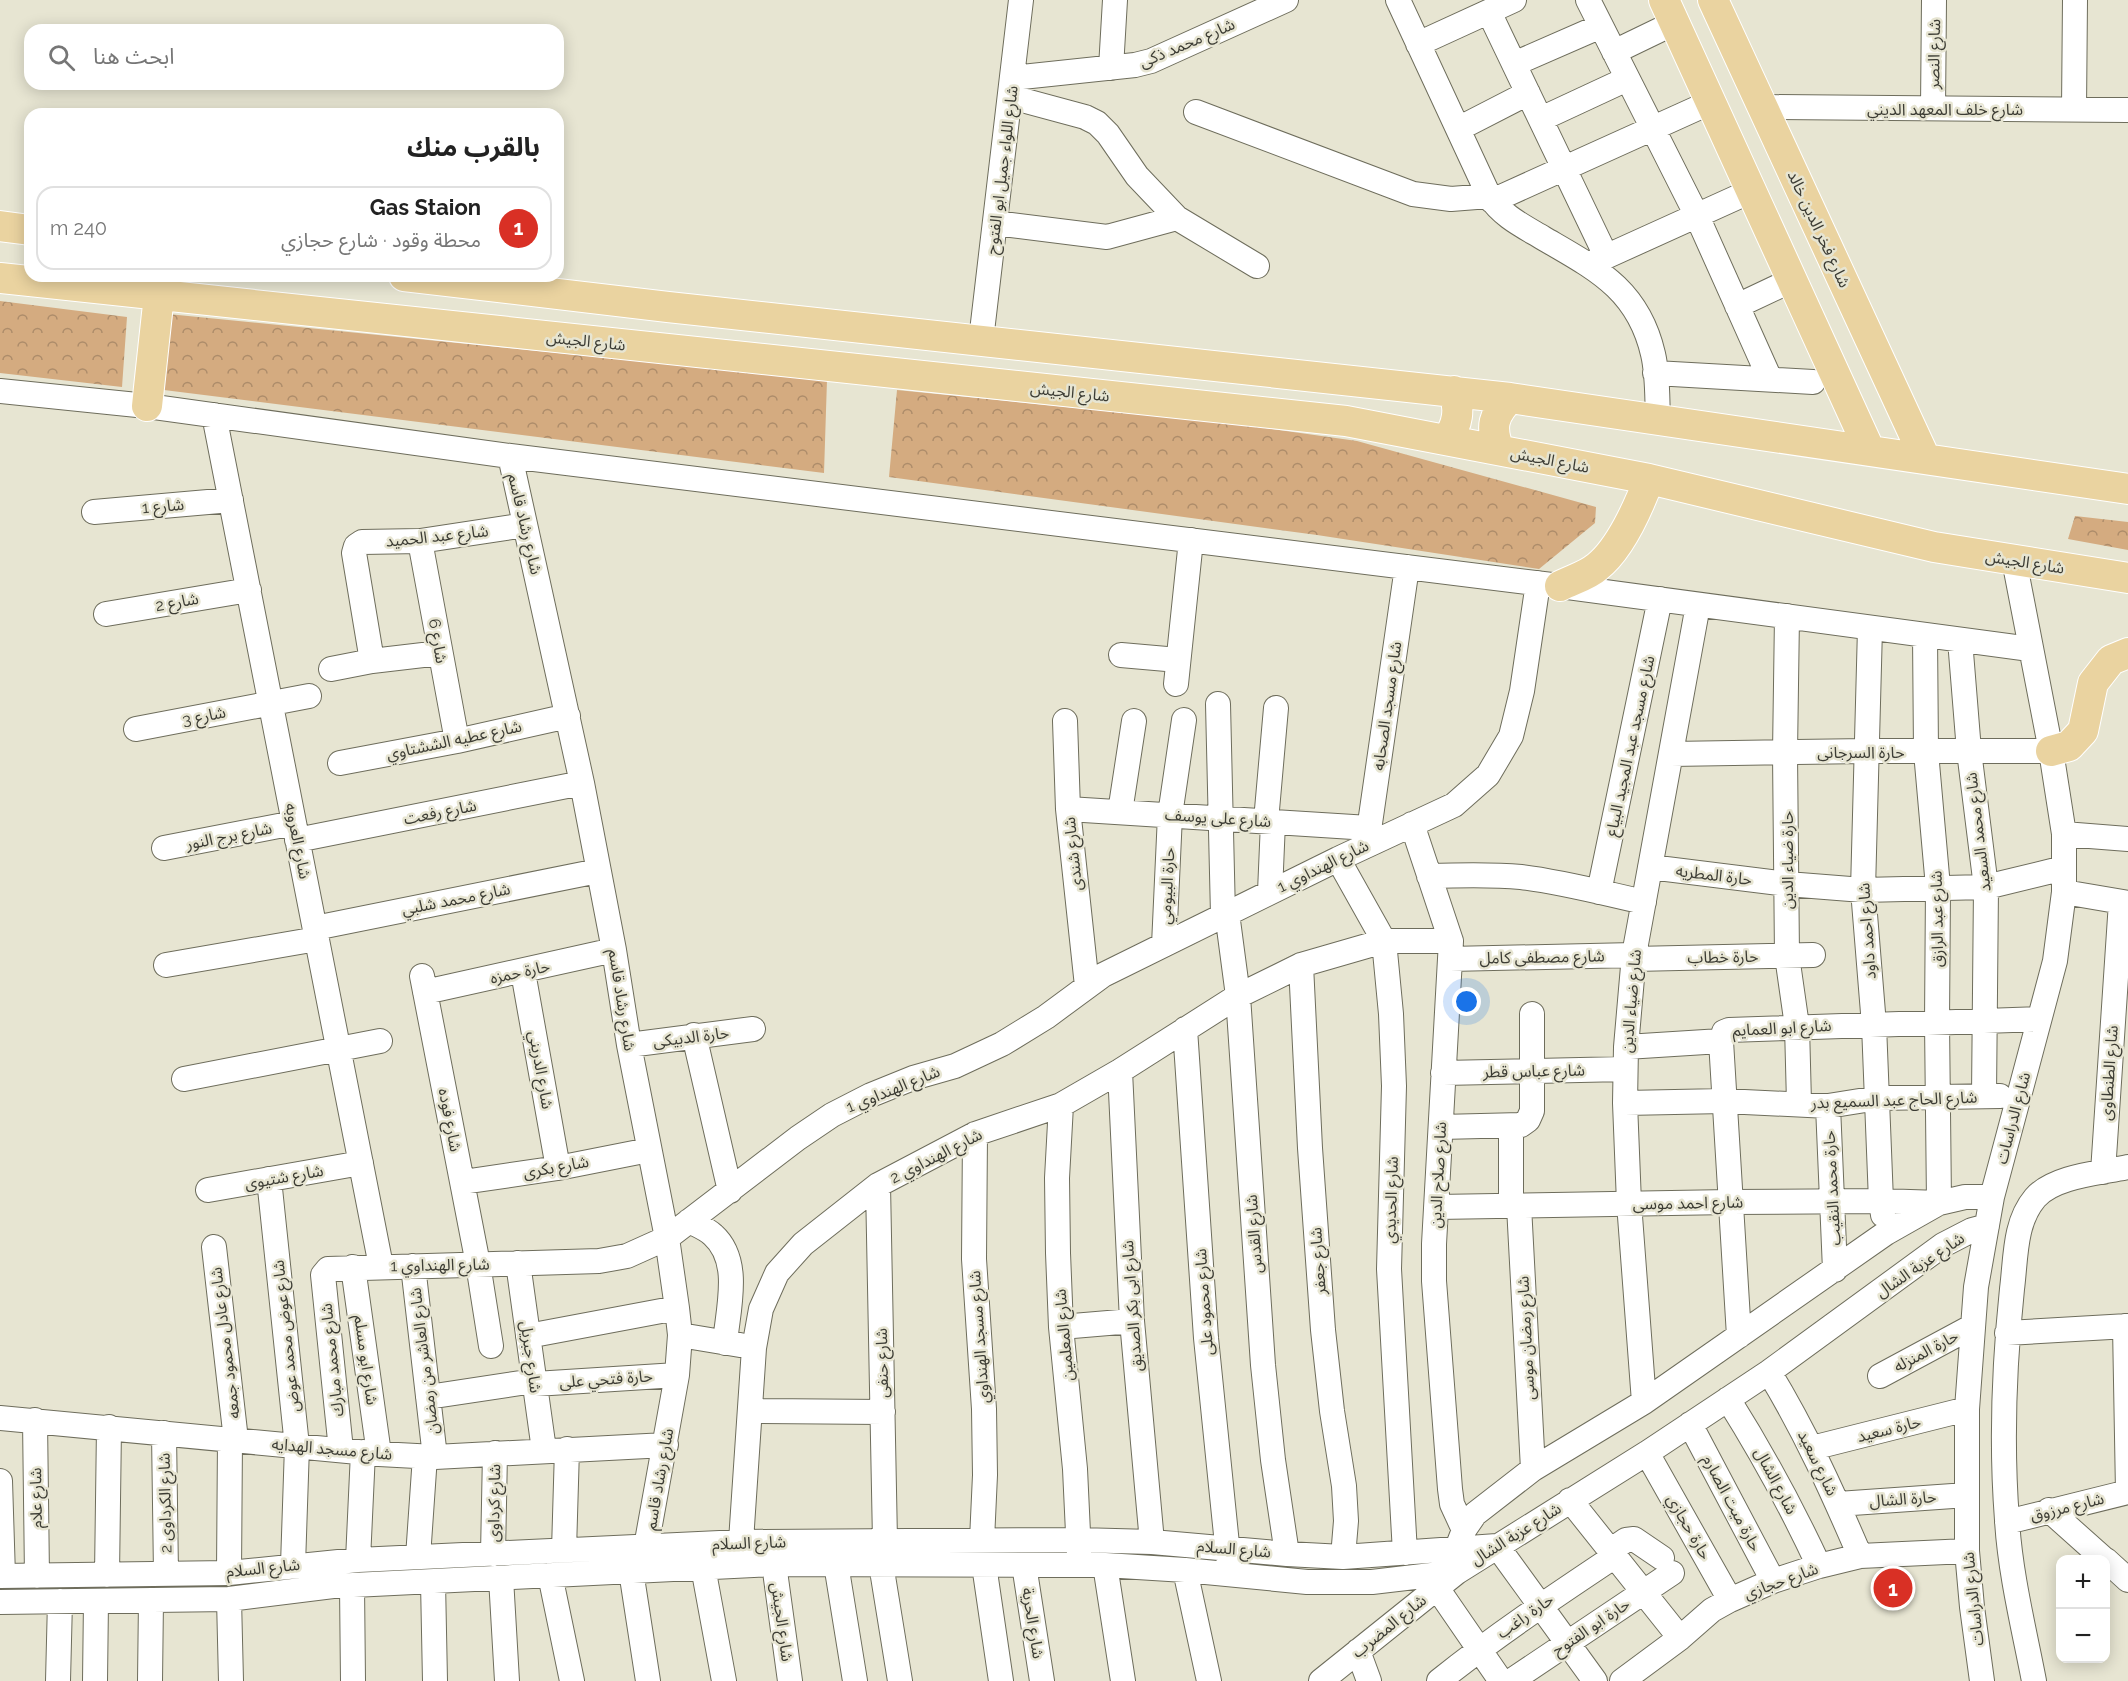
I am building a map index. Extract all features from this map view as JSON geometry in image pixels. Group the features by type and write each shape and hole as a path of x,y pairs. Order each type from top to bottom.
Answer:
{"main road":[{"name":"شارع فخر الدين خالد","path":"1713,0 1925,458"},
{"path":"1669,11 1870,451"},
{"path":"0,226 24,229"},
{"name":"شارع الجيش","path":"0,278 24,281"},
{"name":"شارع الجيش","path":"37,282 1346,421 1648,479 1934,547 2128,578"},
{"path":"456,282 1454,391 2128,489"},
{"path":"147,406 159,295"},
{"path":"658,348 664,306"},
{"path":"1446,440 1454,430 1458,417 1458,404 1454,391"},
{"path":"1500,450 1494,437 1494,422 1500,408 1510,398"},
{"path":"1549,585 1596,568 1610,554 1636,511 1648,479"},
{"path":"2051,751 2069,746 2083,731 2093,683 2111,660 2128,653"}],"street":[{"name":"شارع اللواء جميل ابو الفتوح","path":"981,340 1021,0"},
{"path":"1111,68 1115,0"},
{"name":"شارع محمد ذكى","path":"1012,88 1111,68 1135,66 1151,61 1286,0"},
{"path":"1398,0 1491,199 1503,213 1597,260"},
{"path":"1419,44 1514,0"},
{"path":"1588,0 1697,216 1770,379"},
{"name":"شارع النصر","path":"1933,108 1934,0"},
{"path":"2074,109 2075,0"},
{"path":"1614,52 1669,11"},
{"path":"1489,12 1564,168 1597,260 1633,304 1646,329 1654,356 1658,419"},
{"path":"1514,64 1601,26"},
{"path":"1541,119 1628,79"},
{"path":"1012,88 1097,123 1108,134 1137,176 1177,218 1257,266"},
{"path":"1458,129 1528,93"},
{"path":"1196,112 1413,194 1451,199 1491,199 1711,102"},
{"name":"شارع خلف المعهد الديني","path":"1762,107 2128,110"},
{"path":"1597,260 1751,191"},
{"path":"995,223 1107,237 1177,218"},
{"path":"1737,306 1792,280"},
{"path":"1655,373 1813,382"},
{"path":"0,391 147,406 510,456 1660,599 2030,649"},
{"name":"شارع العروبه","path":"214,415 381,1266"},
{"name":"شارع رشاد قاسم","path":"510,456 582,783 614,951 628,1045 667,1239 678,1308 680,1335 676,1375 666,1444 646,1547"},
{"name":"شارع 1","path":"94,512 231,500"},
{"name":"شارع عبد الحميد","path":"372,661 354,553 356,546 362,542 420,541 525,525"},
{"path":"1121,655 1177,672 1191,540"},
{"name":"شارع 6","path":"420,541 457,741"},
{"name":"شارع الدراسات","path":"1983,1681 1967,1551 1967,1409 1976,1287 1992,1197 2055,961 2064,880 2064,834 2051,751 2014,560"},
{"name":"شارع مسجد الصحابه","path":"1368,836 1407,567"},
{"name":"شارع الهنداوي 1","path":"325,1271 352,1267 599,1261 627,1256 667,1239 798,1138 832,1115 871,1095 913,1078 955,1066 1002,1044 1046,1017 1103,975 1338,859 1368,836 1412,824 1454,805 1488,775 1511,736 1549,585"},
{"name":"شارع 2","path":"106,614 249,590"},
{"name":"شارع مسجد عبد المجيد البياع","path":"1599,892 1660,599"},
{"name":"شارع ضياء الدين","path":"1644,1402 1629,1203 1625,1103 1626,1058 1634,957 1698,604"},
{"name":"حارة ضياء الدين","path":"1787,616 1785,753 1787,956 1797,1026 1799,1103"},
{"name":"شارع احمد داود","path":"1870,628 1863,890 1874,1024 1881,1201 1886,1233"},
{"name":"شارع عبد الرازق","path":"1925,635 1926,752 1938,887 1939,1203"},
{"name":"شارع محمد السعيد","path":"1960,640 1969,752 1986,887 1984,1096"},
{"path":"331,669 372,661 440,653"},
{"name":"شارع 3","path":"136,729 309,696"},
{"name":"شارع القدس","path":"1218,704 1225,914 1238,996 1263,1365 1287,1554"},
{"path":"1270,892 1269,821 1276,708"},
{"name":"شارع عطيه الششتاوي","path":"340,763 457,741 568,716"},
{"name":"حارة البيومي","path":"1164,945 1170,815 1184,720"},
{"name":"شارع شندى","path":"1065,721 1068,809 1087,986"},
{"path":"1120,812 1134,721"},
{"name":"حارة السرجانى","path":"1671,754 2051,751"},
{"name":"شارع رفعت","path":"296,832 582,783"},
{"name":"شارع على يوسف","path":"1068,809 1269,821 1368,836"},
{"name":"شارع صلاح الدين","path":"1412,824 1450,950 1434,1281 1449,1489 1460,1550"},
{"name":"شارع برج النور","path":"164,848 296,832"},
{"path":"2064,834 2128,839"},
{"name":"شارع الحديدي","path":"1338,859 1384,941 1391,1014 1394,1086 1389,1269 1405,1553"},
{"name":"حارة المطريه","path":"1650,867 1787,884 1863,890 1986,887 2064,880"},
{"name":"شارع محمد شلبي","path":"166,965 598,871"},
{"path":"1429,876 1480,874 1520,877 1560,883 1644,902"},
{"path":"2064,880 2125,903"},
{"name":"شارع الطنطاوى","path":"2103,1172 2125,903"},
{"name":"شارع الهنداوي 2","path":"740,1553 754,1348 761,1309 777,1273 803,1244 878,1185 975,1134 1060,1105 1120,1071 1238,996 1301,965 1384,941 1450,950"},
{"name":"شارع مصطفى كامل","path":"1450,950 1634,957"},
{"name":"حارة حمزه","path":"424,984 523,972 614,951"},
{"name":"حارة خطاب","path":"1634,957 1813,955"},
{"name":"شارع جعفر","path":"1301,965 1310,1148 1323,1330 1332,1411 1344,1486 1346,1521 1343,1557"},
{"name":"شارع الدريني","path":"523,972 558,1168"},
{"name":"شارع فوده","path":"424,984 463,1182 491,1346"},
{"path":"1441,1128 1511,1126 1521,1125 1528,1120 1532,1111 1532,1014"},
{"name":"شارع ابو العمايم","path":"1739,1336 1721,1041 1724,1032 1797,1026 2039,1019"},
{"name":"حارة الدبيكى","path":"628,1045 753,1029"},
{"name":"شارع محمود على","path":"1185,1029 1206,1338 1230,1574"},
{"path":"694,1035 730,1191"},
{"path":"184,1079 380,1041"},
{"name":"شارع عباس قطر","path":"1443,1073 1532,1071 1626,1058 1721,1041"},
{"name":"شارع ابى بكر الصديق","path":"1120,1071 1132,1321 1152,1542"},
{"name":"شارع الحاج عبد السميع بدر","path":"1625,1103 1724,1101 1828,1106 1878,1098 2019,1096"},
{"name":"شارع المعلمين","path":"1060,1105 1057,1189 1061,1327 1070,1410 1080,1565"},
{"name":"حارة محمد النقيب","path":"1828,1106 1835,1270"},
{"name":"شارع رمضان موسى","path":"1511,1126 1533,1469"},
{"name":"شارع مسجد الهنداوي","path":"975,1134 974,1259 984,1409 985,1475 982,1540"},
{"name":"شارع بكرى","path":"463,1182 558,1168 648,1150"},
{"name":"شارع شتيوى","path":"207,1190 361,1163"},
{"path":"2034,1681 2007,1522 2004,1421 2007,1333 2019,1231 2025,1213 2037,1196 2052,1185 2128,1167"},
{"name":"شارع عوض محمد عوض","path":"269,1179 297,1446 293,1565"},
{"name":"شارع حنفى","path":"878,1185 885,1541"},
{"name":"شارع عزبة الشال","path":"1460,1550 1476,1514 1533,1469 1644,1402 1886,1233 1939,1203 1965,1197 1992,1197"},
{"name":"شارع احمد موسى","path":"1437,1207 1730,1202 1939,1203"},
{"path":"689,1221 711,1233 723,1245 729,1260 731,1276 725,1343"},
{"name":"شارع عزبة الشال","path":"1497,1546 1647,1453 1769,1372 1943,1245 1971,1230 1987,1226"},
{"name":"شارع عادل محمود جمعه","path":"214,1247 233,1440 229,1573"},
{"name":"شارع جبريل","path":"518,1263 534,1382 556,1450 564,1550"},
{"name":"شارع العاشر من رمضان","path":"413,1266 429,1397 430,1457 418,1557"},
{"name":"شارع ابو مسلم","path":"352,1267 361,1452 358,1560"},
{"name":"شارع محمد مبارك","path":"325,1271 323,1275 361,1452"},
{"path":"528,1336 678,1308"},
{"path":"1061,1327 1132,1321"},
{"name":"حارة المنزله","path":"1880,1376 1973,1326"},
{"path":"2007,1333 2126,1326 2128,1492"},
{"path":"680,1335 754,1348"},
{"name":"شارع سعيد","path":"1769,1372 1812,1448 1860,1556"},
{"name":"حارة فتحي على","path":"429,1397 534,1382 676,1375"},
{"name":"شارع الشال","path":"1728,1399 1782,1490 1819,1566"},
{"name":"حارة سعيد","path":"1812,1448 1967,1409"},
{"path":"750,1411 883,1412"},
{"name":"شارع مسجد الهدايه","path":"0,1418 430,1457 666,1444"},
{"name":"شارع علام","path":"35,1420 37,1576"},
{"name":"حارة ميت الصارم","path":"1690,1424 1773,1581"},
{"path":"107,1575 109,1427"},
{"name":"شارع الكرداوى 2","path":"164,1433 166,1574"},
{"name":"شارع كرداوى","path":"493,1554 495,1453"},
{"name":"حارة حجازي","path":"1647,1453 1730,1600"},
{"path":"0,1481 1,1576"},
{"name":"شارع مرزوق","path":"2007,1522 2128,1492"},
{"name":"حارة الشال","path":"1838,1504 1967,1494"},
{"path":"1570,1500 1680,1638"},
{"path":"2049,1510 2099,1555"},
{"name":"حارة راغب","path":"1439,1681 1479,1649 1613,1553 1626,1540 1634,1539 1667,1565"},
{"name":"شارع السلام","path":"1,1576 229,1573 358,1560 646,1547 740,1553 885,1541 1152,1542 1343,1557 1497,1546"},
{"path":"1497,1546 1595,1681"},
{"name":"شارع السلام","path":"0,1602 229,1599 314,1588 703,1567 740,1553 774,1564 1105,1565 1307,1582 1372,1582 1460,1550"},
{"name":"شارع المضرب","path":"1321,1681 1437,1588 1460,1550"},
{"name":"شارع حجازي","path":"1622,1681 1680,1638 1712,1610 1773,1581 1860,1556 1967,1551"},
{"name":"شارع الجيش","path":"774,1564 790,1681"},
{"path":"836,1564 855,1681"},
{"path":"881,1564 900,1681"},
{"path":"2110,1564 2128,1580"},
{"path":"984,1565 1001,1681"},
{"path":"1105,1565 1123,1681"},
{"name":"حارة ابو الفتوح","path":"1510,1681 1643,1592 1667,1565"},
{"name":"شارع الحرية","path":"1024,1566 1042,1681"},
{"path":"703,1567 724,1681"},
{"path":"1185,1570 1209,1681"},
{"path":"631,1571 648,1681"},
{"path":"550,1575 572,1681"},
{"path":"501,1578 507,1681"},
{"path":"433,1582 435,1681"},
{"path":"352,1586 353,1681"},
{"path":"1437,1588 1501,1681"},
{"path":"150,1681 151,1599"},
{"path":"229,1599 231,1681"},
{"path":"95,1681 96,1600"},
{"path":"58,1681 60,1601"},
{"path":"1359,1651 1368,1681"}],"green space":[{"path":"0,301 127,317 122,387 0,373"},
{"path":"168,314 827,380 824,473 164,390"},
{"path":"897,390 1237,424 1357,441 1596,507 1595,523 1539,569 1317,535 889,477"},
{"path":"2075,516 2128,522 2128,550 2068,539"}],"place":[{"name":"Gas Staion","path":"1893,1588"}]}
